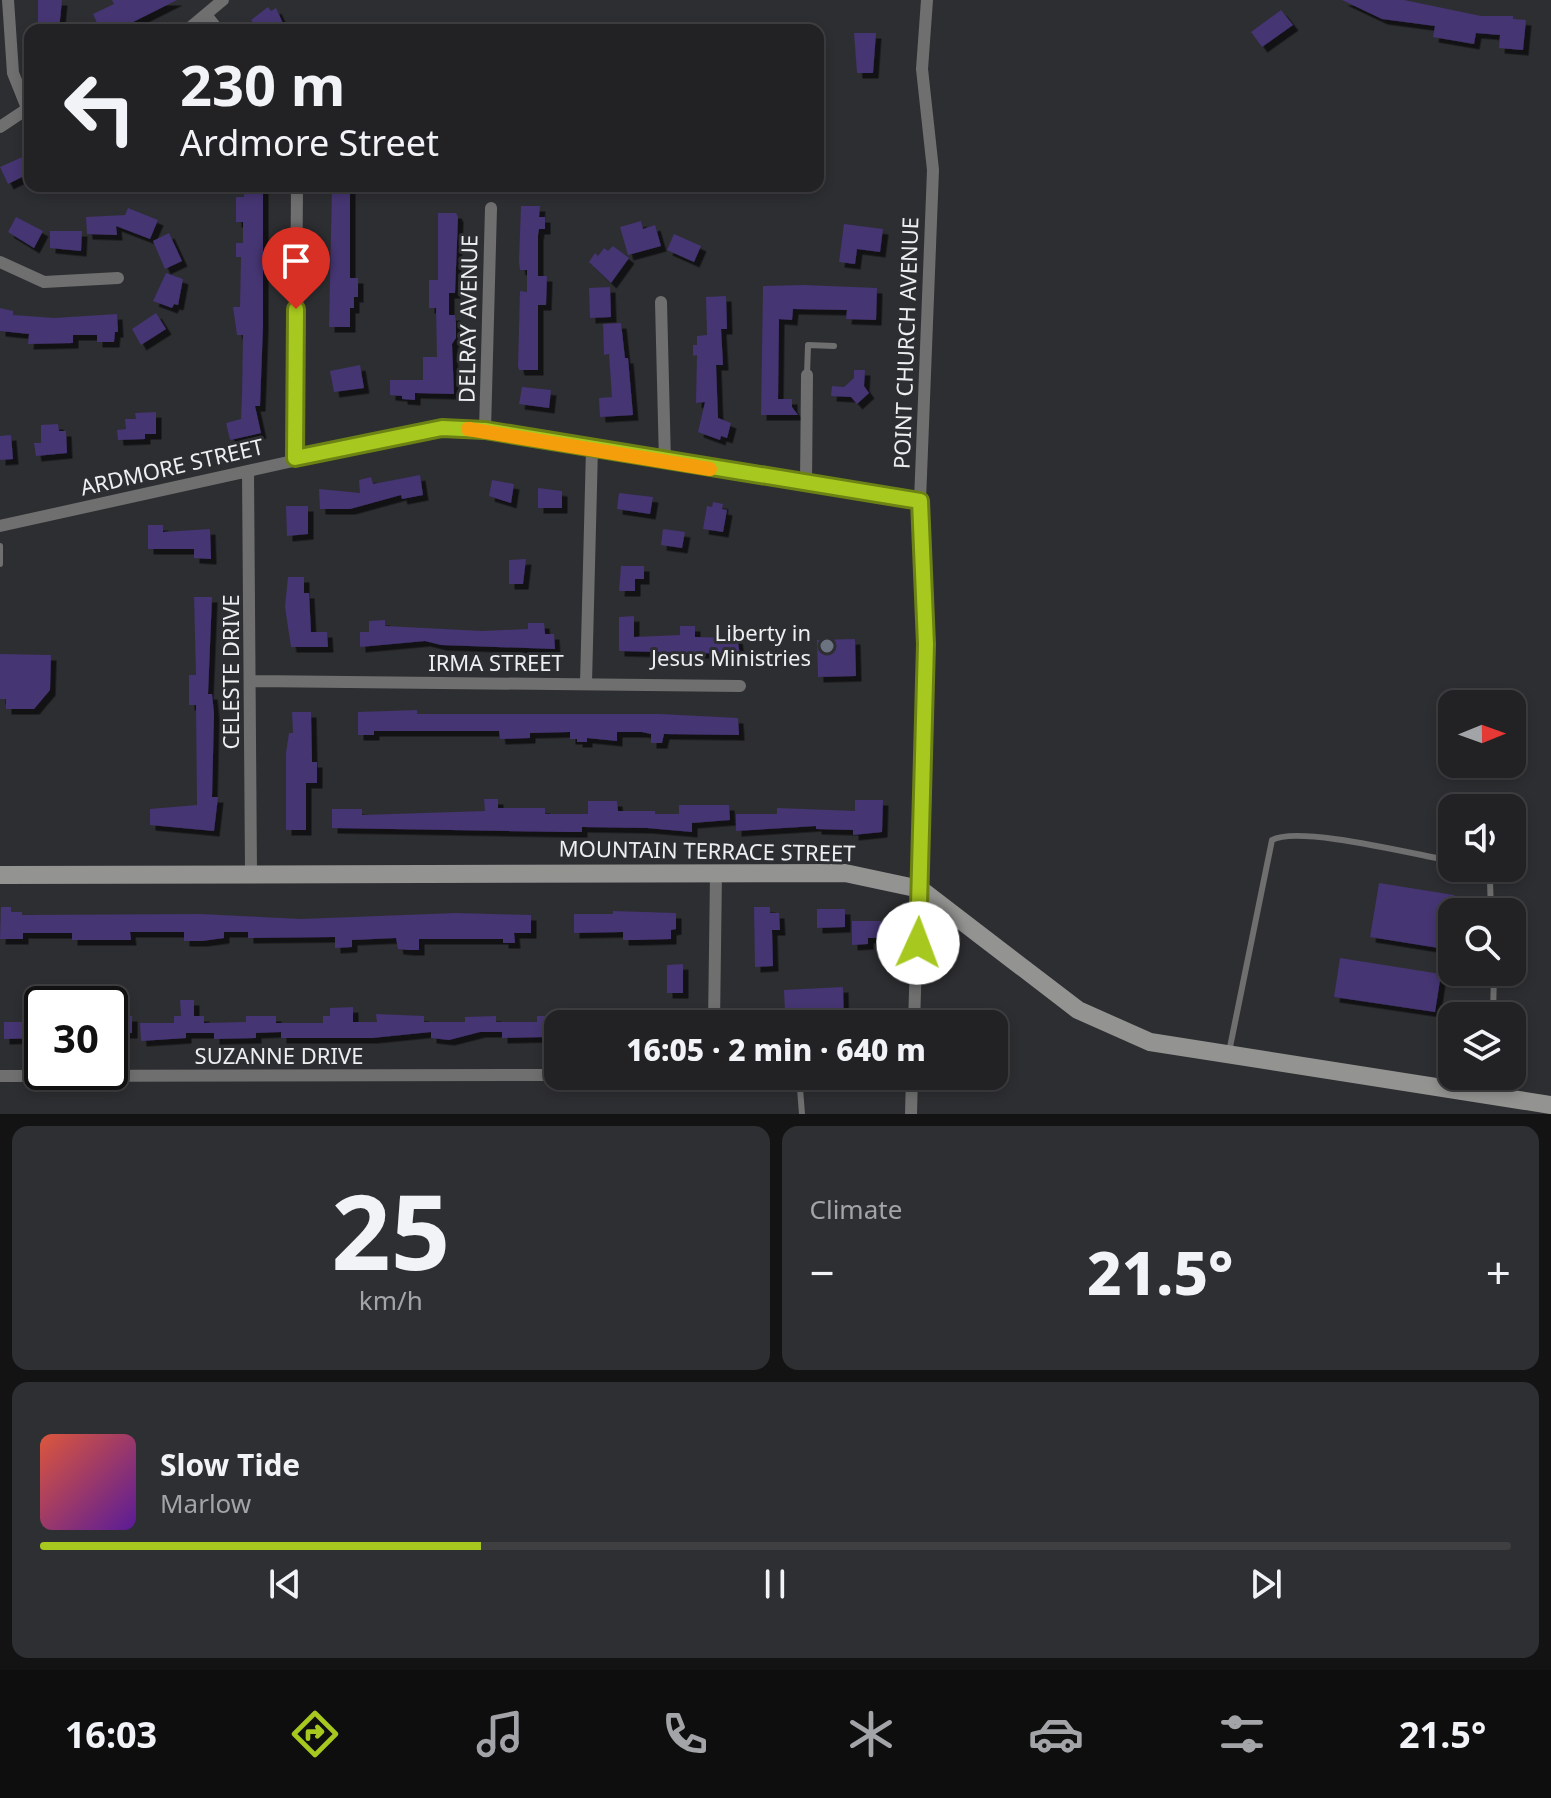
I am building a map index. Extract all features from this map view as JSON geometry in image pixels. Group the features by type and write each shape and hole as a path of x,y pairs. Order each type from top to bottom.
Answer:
{"street":[{"path":"8,0 13,73 24,97"},
{"path":"196,24 223,0"},
{"name":"POINT CHURCH AVENUE","path":"915,1010 926,644 920,501 933,170 922,69 927,0"},
{"path":"207,16 213,24"},
{"path":"0,127 24,111"},
{"path":"295,458 297,192"},
{"name":"DELRAY AVENUE","path":"485,430 491,208"},
{"path":"0,262 44,282 118,278"},
{"path":"661,302 665,462"},
{"path":"806,483 807,375"},
{"name":"ARDMORE STREET","path":"0,526 248,472 295,458 442,428 485,430 665,462 920,501"},
{"path":"586,683 592,448"},
{"name":"CELESTE DRIVE","path":"248,472 252,681 251,872"},
{"name":"IRMA STREET","path":"252,681 740,686"},
{"name":"MOUNTAIN TERRACE STREET","path":"0,875 251,872 845,873 920,889 1078,1010 1150,1042 1438,1080"},
{"path":"714,1010 716,873"},
{"name":"SUZANNE DRIVE","path":"0,1076 544,1075"},
{"path":"911,1114 912,1090"},
{"name":"MOUNTAIN TERRACE STREET","path":"1498,1090 1551,1105"}],"lane":[{"path":"807,375 808,345 834,346"},
{"path":"0,546 0,564"},
{"path":"1229,1054 1272,840 1281,835 1315,837 1438,859"},
{"path":"800,1090 802,1114"}],"building":[{"path":"38,0 62,0 60,24 38,24"},
{"path":"112,0 177,0 129,24 97,24 93,14 114,4"},
{"path":"1342,0 1404,0 1481,16 1513,16 1513,19 1526,20 1523,50 1499,48 1500,35 1476,33 1474,44 1433,37 1435,26 1382,19"},
{"path":"268,7 271,11 276,8 283,24 254,24 251,20"},
{"path":"1281,10 1293,25 1262,47 1251,32"},
{"path":"854,33 876,33 873,73 857,73"},
{"path":"24,156 24,176 8,184 0,167"},
{"path":"244,192 263,192 260,406 255,406 261,433 230,440 226,423 241,419 243,335 237,335 233,307 240,307 241,257 236,257 236,243 243,243 243,222 236,222 236,197 244,197"},
{"path":"332,192 350,192 350,278 358,278 358,297 354,297 354,308 350,308 350,327 329,327"},
{"path":"521,206 540,206 539,217 545,217 545,229 539,229 538,235 538,276 547,276 546,305 538,305 538,370 519,370 518,366 520,291 527,292 527,270 520,270 519,262"},
{"path":"128,208 158,220 150,239 116,226 117,235 87,234 86,217 125,215"},
{"path":"438,213 456,213 458,217 455,293 449,293 449,315 455,315 456,323 456,338 452,344 454,394 415,393 415,400 402,399 402,396 390,395 390,380 423,380 423,357 437,357 436,308 429,308 429,280 438,280"},
{"path":"16,217 43,231 34,248 8,232"},
{"path":"641,221 643,229 655,225 661,246 628,255 620,227"},
{"path":"844,224 883,229 880,252 857,249 855,264 839,262"},
{"path":"50,231 82,231 81,251 50,248"},
{"path":"169,233 182,261 165,269 153,241"},
{"path":"674,234 701,246 694,262 667,250"},
{"path":"613,246 629,258 611,283 589,262 595,253 598,256 604,248 608,251"},
{"path":"166,273 183,279 178,305 174,304 172,308 153,301"},
{"path":"763,286 877,288 876,320 846,319 847,310 793,309 792,320 779,319 778,399 792,399 792,407 798,415 761,415"},
{"path":"610,287 611,317 590,318 589,288"},
{"path":"726,296 727,329 721,329 723,365 716,365 718,418 731,423 727,438 721,436 720,440 698,432 705,402 696,403 697,355 693,356 693,345 697,345 697,336 707,335 706,297"},
{"path":"0,308 13,311 13,315 54,318 117,314 118,332 115,332 114,342 97,342 97,335 73,335 73,343 28,344 29,334 0,331"},
{"path":"156,313 166,329 141,345 132,329"},
{"path":"621,323 625,358 628,358 633,415 600,417 599,398 612,397 609,354 604,355 603,324"},
{"path":"360,365 364,388 334,392 330,371"},
{"path":"854,370 865,370 864,386 869,393 857,404 851,397 831,396 832,386 844,387 854,378"},
{"path":"522,387 551,390 549,408 519,404"},
{"path":"156,412 156,434 145,434 145,439 118,440 117,430 126,429 125,419 136,419 135,413"},
{"path":"58,424 59,431 66,431 67,453 36,456 34,443 41,443 41,425"},
{"path":"11,435 13,459 0,460 0,436"},
{"path":"420,475 423,495 402,499 401,495 350,509 320,509 319,489 360,493 359,480 371,477 373,484"},
{"path":"492,480 514,484 511,503 489,496"},
{"path":"538,488 562,491 562,508 538,508"},
{"path":"619,493 653,497 650,514 617,509"},
{"path":"713,502 723,504 722,509 727,510 723,532 703,529 707,506 712,507"},
{"path":"286,506 308,506 308,534 287,536"},
{"path":"148,525 163,525 163,532 210,529 211,559 194,558 194,549 148,549"},
{"path":"663,529 685,532 682,548 661,545"},
{"path":"526,559 523,584 509,584 509,560"},
{"path":"621,566 644,566 644,579 635,579 635,591 619,591"},
{"path":"288,577 304,577 304,593 309,593 311,632 327,632 328,647 291,647 285,607"},
{"path":"194,597 212,597 208,694 212,694 214,713 212,797 218,797 214,831 150,825 150,809 197,805 196,705 189,705 189,675 196,675"},
{"path":"634,616 634,637 680,635 680,626 695,626 695,637 737,638 740,654 619,651 619,617"},
{"path":"385,620 385,626 482,631 528,629 528,623 544,623 545,634 554,634 555,649 441,645 425,641 360,647 360,632 369,632 369,621"},
{"path":"855,639 856,676 818,677 817,640"},
{"path":"0,654 51,655 50,690 34,709 6,709 6,699 0,699"},
{"path":"417,710 417,714 660,714 738,718 739,735 664,734 662,743 651,743 651,734 642,732 617,732 617,741 587,738 587,742 570,739 570,732 530,733 530,738 500,739 499,731 374,731 374,735 358,735 358,712"},
{"path":"292,712 311,712 312,762 317,762 317,783 306,783 306,830 286,830 286,753 289,733 293,733"},
{"path":"484,799 498,799 498,808 545,808 545,814 588,814 588,801 617,801 618,811 655,811 655,814 679,814 679,805 729,805 730,820 692,823 692,832 582,827 582,832 332,828 332,809 362,809 362,815 485,811"},
{"path":"855,800 883,800 882,832 853,835 853,830 816,829 816,826 736,831 736,814 777,814 777,808 855,811"},
{"path":"1379,883 1454,895 1454,898 1438,898 1438,948 1370,937"},
{"path":"1,907 11,907 11,912 22,912 22,915 200,914 301,919 456,913 531,915 531,933 514,933 515,943 503,943 503,939 419,939 419,950 398,949 396,938 352,940 352,947 335,948 335,937 248,938 248,932 224,932 224,938 202,941 184,941 184,932 130,932 131,940 72,940 72,933 23,933 23,939 0,939"},
{"path":"754,907 770,907 770,913 779,913 780,930 772,930 773,966 755,967"},
{"path":"817,909 845,909 845,927 817,928"},
{"path":"613,911 676,913 676,929 671,930 671,939 623,940 623,932 574,933 574,914 613,914"},
{"path":"852,921 881,921 881,938 868,938 868,944 852,945"},
{"path":"1340,958 1438,974 1435,1012 1334,997"},
{"path":"683,964 683,993 667,993 667,965"},
{"path":"843,987 844,1010 785,1010 784,990"},
{"path":"180,1000 194,1000 194,1016 204,1016 204,1023 246,1022 246,1016 276,1016 276,1023 323,1023 323,1016 330,1016 330,1008 353,1007 353,1022 377,1022 376,1014 424,1016 424,1022 465,1022 465,1017 496,1016 496,1022 537,1022 537,1016 544,1016 544,1037 502,1038 502,1032 480,1032 449,1040 431,1038 431,1032 372,1038 281,1038 281,1032 256,1033 256,1038 214,1039 214,1033 186,1033 186,1038 141,1041 140,1023 174,1023 174,1016 181,1016"},
{"path":"128,1016 132,1016 132,1033 128,1033"},
{"path":"4,1022 24,1022 24,1038 4,1039"}],"slow traffic":[{"path":"468,429 710,469"}],"place":[{"name":"Liberty in Jesus Ministries","path":"827,646"}],"route":[{"path":"296,309 295,458 442,428 485,430 665,462 920,501 926,644 918,943"}]}
